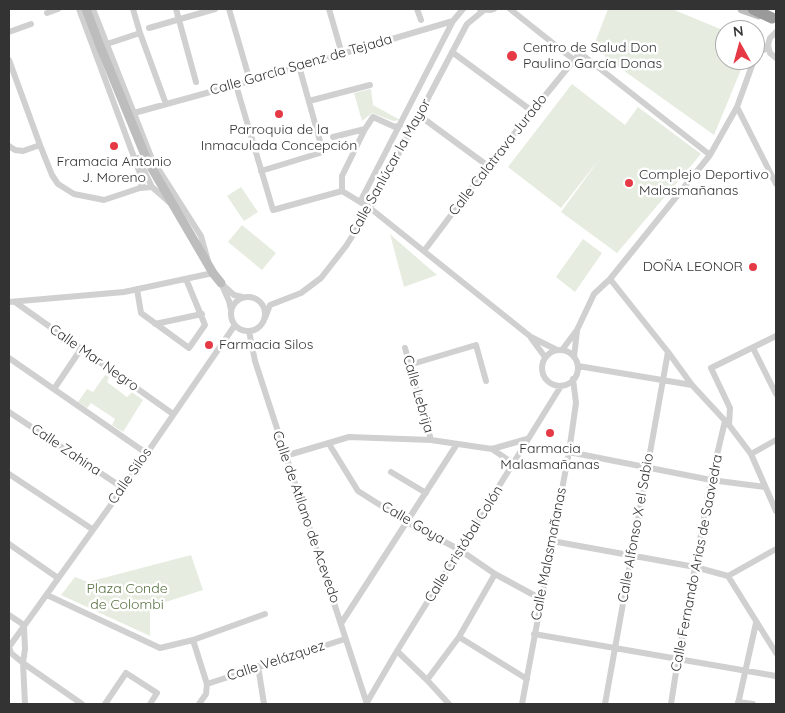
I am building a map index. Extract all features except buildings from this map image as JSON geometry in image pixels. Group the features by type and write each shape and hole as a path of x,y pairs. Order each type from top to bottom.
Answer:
{"highway":[{"path":"753,9 774,19"}],"street":[{"path":"47,13 58,9"},
{"path":"79,9 143,182 140,188"},
{"path":"86,9 147,160 210,269 221,283 234,295 258,299 264,307 265,318 259,327 250,331 235,325 232,321 229,300 221,283"},
{"path":"94,9 152,159 201,236 210,269"},
{"path":"133,9 166,104"},
{"path":"176,9 196,82"},
{"path":"149,28 215,9"},
{"path":"228,9 250,81"},
{"path":"329,9 342,54"},
{"path":"417,9 421,20"},
{"path":"453,21 463,9"},
{"path":"481,10 494,9"},
{"path":"510,9 574,60 580,53 710,155"},
{"path":"742,9 774,19"},
{"name":"Calle Sanlúcar la Mayor","path":"265,318 270,305 301,293 321,278 346,246 370,208 467,24 481,10"},
{"name":"Calle García Saenz de Tejada","path":"134,113 453,21"},
{"name":"Calle Sanlúcar la Mayor","path":"360,202 453,21"},
{"path":"9,32 31,24"},
{"path":"776,32 770,38 768,48 770,53 776,58"},
{"path":"107,44 140,33"},
{"path":"452,52 532,111"},
{"name":"Calle Calatrava Jurado","path":"424,251 488,166 574,60"},
{"path":"9,64 54,180 65,190 74,194 104,200 140,188 152,187"},
{"path":"261,171 323,152 299,66"},
{"path":"236,85 273,210 342,191 370,208 531,337 560,350 568,352 574,357 578,366 576,375 573,380 564,385 550,383 543,374 542,368 545,357 552,351 560,350 577,330 594,294 610,279 710,155 737,107 751,70"},
{"path":"309,101 370,85"},
{"path":"737,107 776,183"},
{"path":"420,116 488,166"},
{"name":"Calle Sanlúcar la Mayor","path":"365,129 373,117 394,127 400,125"},
{"path":"120,121 152,187 173,206"},
{"path":"342,191 342,176 365,129"},
{"path":"333,137 365,129"},
{"path":"9,146 15,150 23,150 40,146"},
{"path":"12,302 124,292 186,279 210,269"},
{"path":"138,289 141,313 188,348 205,325 186,279"},
{"path":"610,279 692,385 727,423 751,454 776,511"},
{"path":"231,312 234,303 242,297"},
{"name":"Calle Mar Negro","path":"12,302 173,414"},
{"path":"155,324 202,314"},
{"name":"Calle Silos","path":"11,650 24,625 123,488 235,325"},
{"path":"574,357 577,330"},
{"name":"Calle de Atilano de Acevedo","path":"250,331 255,361 342,622 345,639 366,703"},
{"path":"727,423 730,408 711,368 776,336"},
{"path":"531,337 545,357"},
{"path":"409,365 476,345 486,381"},
{"name":"Calle Lebrija","path":"404,348 431,440"},
{"path":"753,348 776,394"},
{"path":"54,389 82,349"},
{"name":"Calle Alfonso X el Sabio","path":"605,704 668,352"},
{"path":"9,358 146,453"},
{"path":"578,366 692,385"},
{"name":"Calle Malasmañanas","path":"522,704 569,452 576,403 573,380"},
{"path":"564,385 576,403"},
{"name":"Calle Cristóbal Colón","path":"366,703 396,651 514,464 527,439 564,385"},
{"name":"Calle Zahina","path":"9,412 123,488"},
{"name":"Calle Fernando Arias de Saavedra","path":"671,704 712,480 727,423"},
{"path":"286,456 329,444 349,436 431,440 492,449 527,439"},
{"path":"751,454 776,440"},
{"name":"Calle Goya","path":"329,444 358,491 408,522 460,550 495,574 541,599"},
{"path":"342,622 408,522 456,444"},
{"path":"492,449 514,464"},
{"path":"569,452 712,480 765,487"},
{"path":"391,472 426,493"},
{"path":"9,474 92,529"},
{"path":"552,542 695,567 728,576 776,653"},
{"path":"9,544 58,578"},
{"path":"728,576 776,549"},
{"path":"427,680 459,637 495,574"},
{"path":"47,594 160,648 193,640 266,614"},
{"path":"9,615 24,625 25,704"},
{"path":"753,704 738,703 756,623"},
{"path":"534,634 776,676"},
{"path":"459,637 526,679"},
{"name":"Calle Velázquez","path":"207,684 345,639"},
{"path":"11,650 18,640 23,644"},
{"path":"193,640 207,684 206,694 199,704"},
{"path":"11,650 23,653"},
{"path":"11,650 23,663 82,704"},
{"path":"396,651 449,704"},
{"path":"258,666 264,704"},
{"path":"105,704 126,673 157,693 150,704"}],"green space":[{"path":"608,9 672,9 715,27 715,70 741,70 714,135 606,58 596,40"},
{"path":"572,84 625,125 638,107 701,154 617,253 561,212 601,157 561,208 508,167"},
{"path":"371,89 373,105 400,120 393,121 372,113 362,121 354,93"},
{"path":"241,187 258,212 244,221 227,196"},
{"path":"242,225 276,253 262,270 228,242"},
{"path":"390,234 400,243 437,275 404,287"},
{"path":"583,239 602,253 575,292 556,277"},
{"path":"105,375 109,377 107,382 127,397 132,392 143,400 123,432 112,425 115,419 91,403 87,408 78,402 87,389 93,392"},
{"name":"Plaza Conde de Colombi","path":"191,555 203,590 150,607 150,636 61,595 75,577 88,582"}],"place":[{"name":"Centro de Salud Don Paulino García Donas","path":"512,56"},
{"name":"Parroquia de la Inmaculada Concepción","path":"279,114"},
{"name":"Framacia Antonio J. Moreno","path":"114,146"},
{"name":"Complejo Deportivo Malasmañanas","path":"629,183"},
{"name":"DOÑA LEONOR","path":"753,267"},
{"name":"Farmacia Silos","path":"209,345"},
{"name":"Farmacia Malasmañanas","path":"550,433"}]}
